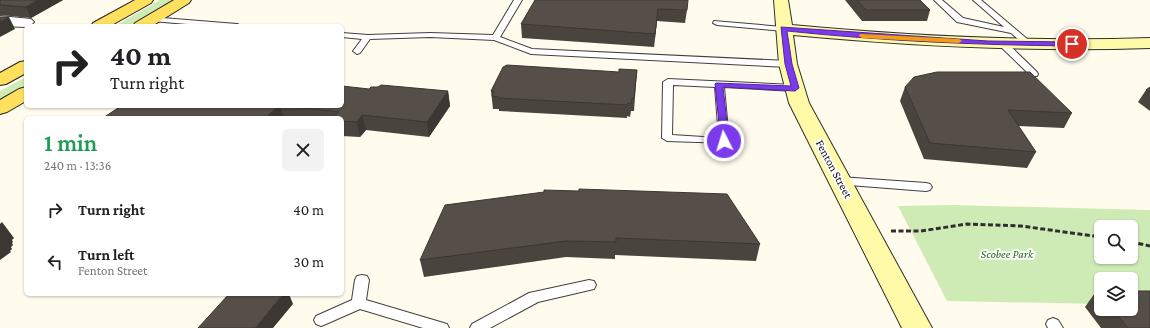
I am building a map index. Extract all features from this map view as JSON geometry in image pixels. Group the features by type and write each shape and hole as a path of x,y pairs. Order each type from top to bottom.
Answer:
{"main road":[{"path":"103,24 146,0"},
{"path":"147,22 184,0"},
{"path":"0,80 24,67"},
{"path":"0,108 24,94"}],"street":[{"name":"Fenton Street","path":"781,0 788,64 799,103 916,328"},
{"path":"0,21 26,22"},
{"path":"783,29 848,35 1003,44 1150,43"}],"lane":[{"path":"495,38 518,0"},
{"path":"938,0 960,20 1014,31"},
{"path":"977,0 1029,44"},
{"path":"147,22 192,24"},
{"path":"717,23 783,29"},
{"path":"344,35 368,37 430,35 495,38 531,51 788,64"},
{"path":"357,51 368,37"},
{"path":"1003,44 1034,74"},
{"path":"719,84 724,141 667,138 668,82 719,84 795,88"},
{"path":"840,181 926,187"},
{"path":"359,303 362,280"},
{"path":"477,328 534,297 589,285"},
{"path":"321,320 359,303 442,328"}],"path":[{"path":"866,231 921,231 968,224 1021,226 1094,236"},
{"path":"1138,243 1150,246"}],"green space":[{"path":"160,0 173,0 131,24 118,24"},
{"path":"24,78 24,86 0,99 0,91"},
{"name":"Scobee Park","path":"953,205 1150,210 1150,305 1138,305 1138,272 1094,272 1094,304 947,301 898,206"}],"building":[{"path":"0,0 38,0 26,7 0,5"},
{"path":"535,0 688,0 687,10 658,9 655,34 521,24"},
{"path":"857,0 920,0 930,10 866,10"},
{"path":"0,17 9,17 0,22"},
{"path":"507,65 619,72 619,69 637,70 634,98 632,98 631,104 628,103 627,105 498,98 499,97 492,96 494,91 491,91 503,67"},
{"path":"937,72 1030,72 1072,113 1008,110 1036,152 930,143 905,87 914,77"},
{"path":"381,85 448,91 427,122 362,115 357,122 344,121 344,116 335,116 339,112 303,108 344,108 344,86 369,89 371,87 378,87"},
{"path":"1150,87 1150,93 1146,90"},
{"path":"118,108 277,108 267,116 106,116"},
{"path":"579,189 727,194 760,244 616,238 616,242 566,241 420,260 445,205 544,192 544,190 579,191"},
{"path":"1138,291 1150,291 1150,328 1128,328 1118,316 1138,316"},
{"path":"227,296 281,296 255,328 198,328"}],"slow traffic":[{"path":"862,36 959,41"}],"route":[{"path":"724,141 719,84 795,88 788,64 783,29 868,36 1003,44 1072,44"}]}
